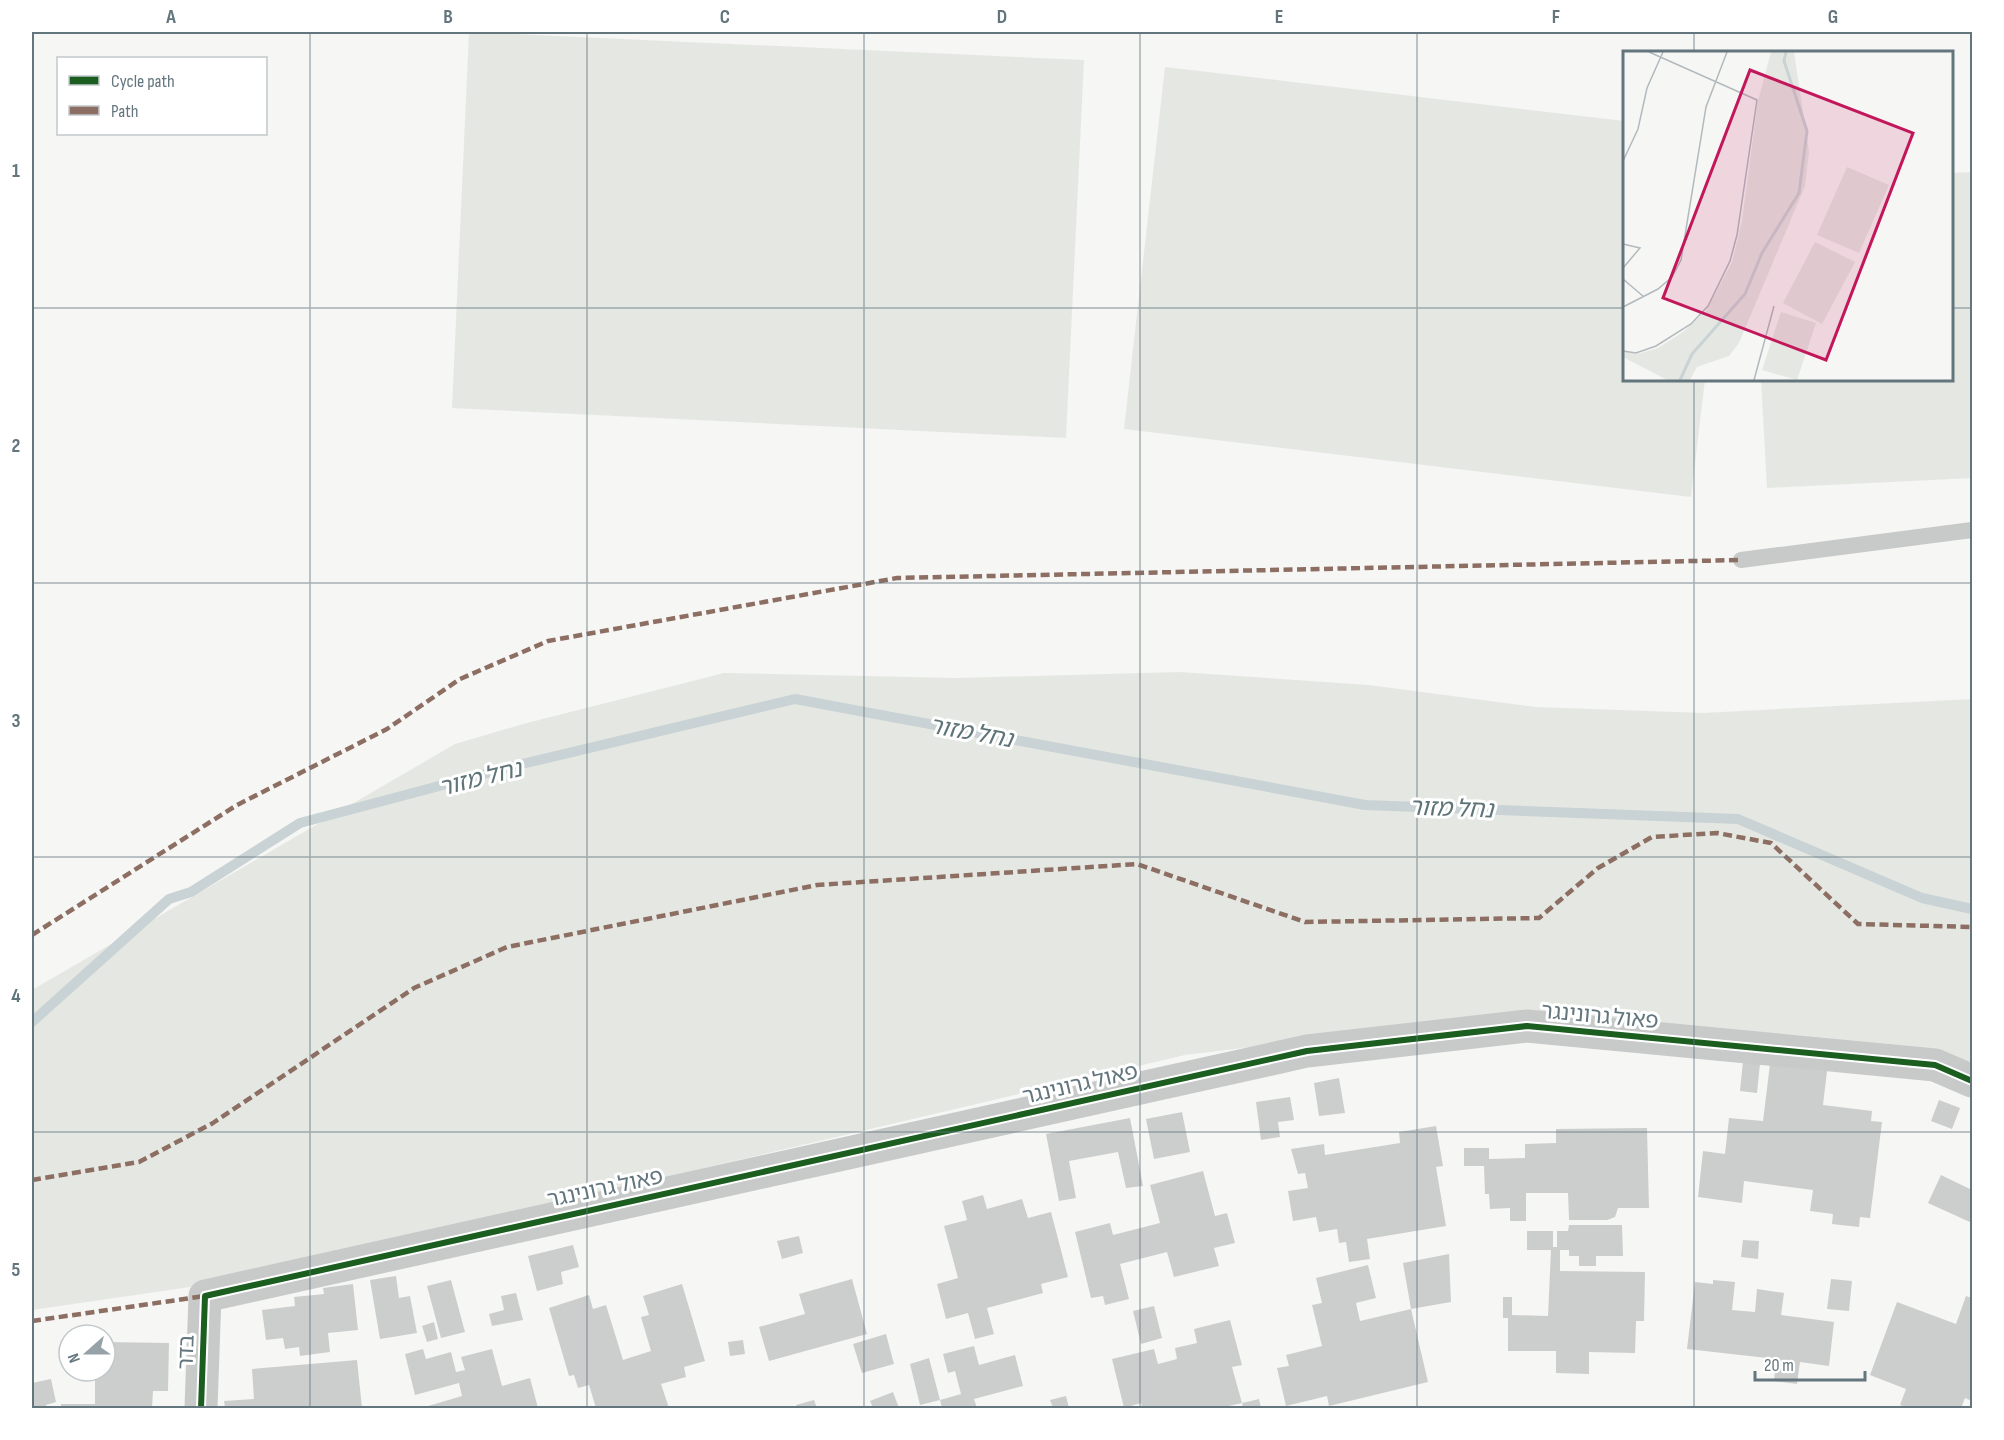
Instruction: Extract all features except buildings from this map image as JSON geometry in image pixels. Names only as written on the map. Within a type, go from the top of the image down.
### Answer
[{"type":"street","name":"פאול גרונינגר","points":[[205,1296],[1306,1051],[1527,1026],[1935,1065],[1972,1081]]},
{"type":"street","name":"בדר","points":[[201,1408],[205,1296]]},
{"type":"lane","points":[[1741,560],[1972,530]]},
{"type":"shaded area","points":[[469,32],[1084,60],[1066,438],[452,408]]},
{"type":"shaded area","points":[[1165,67],[1623,121],[1623,381],[1705,381],[1691,497],[1124,429]]},
{"type":"shaded area","points":[[1972,172],[1972,478],[1767,488],[1761,381],[1953,381],[1953,173]]},
{"type":"shaded area","points":[[1179,672],[1369,685],[1536,707],[1703,713],[1972,699],[1972,1065],[1531,1013],[1185,1055],[211,1284],[32,1310],[32,990],[455,744],[523,724],[724,673],[956,678]]},
{"type":"waterway","name":"נחל מזור","points":[[32,1022],[169,899],[191,892],[300,823],[522,764],[795,699],[1365,805],[1738,819],[1922,898],[1972,909]]},
{"type":"marked path","points":[[32,935],[237,805],[387,729],[460,679],[548,641],[897,578],[1741,560]]},
{"type":"marked path","points":[[32,1180],[139,1162],[213,1123],[414,988],[507,947],[817,885],[1137,864],[1305,922],[1539,918],[1598,868],[1652,837],[1717,833],[1771,843],[1858,924],[1972,927]]},
{"type":"marked path","points":[[32,1321],[205,1296]]},
{"type":"cycle path","points":[[201,1408],[205,1296],[1307,1051],[1527,1026],[1935,1065],[1972,1081]]}]
